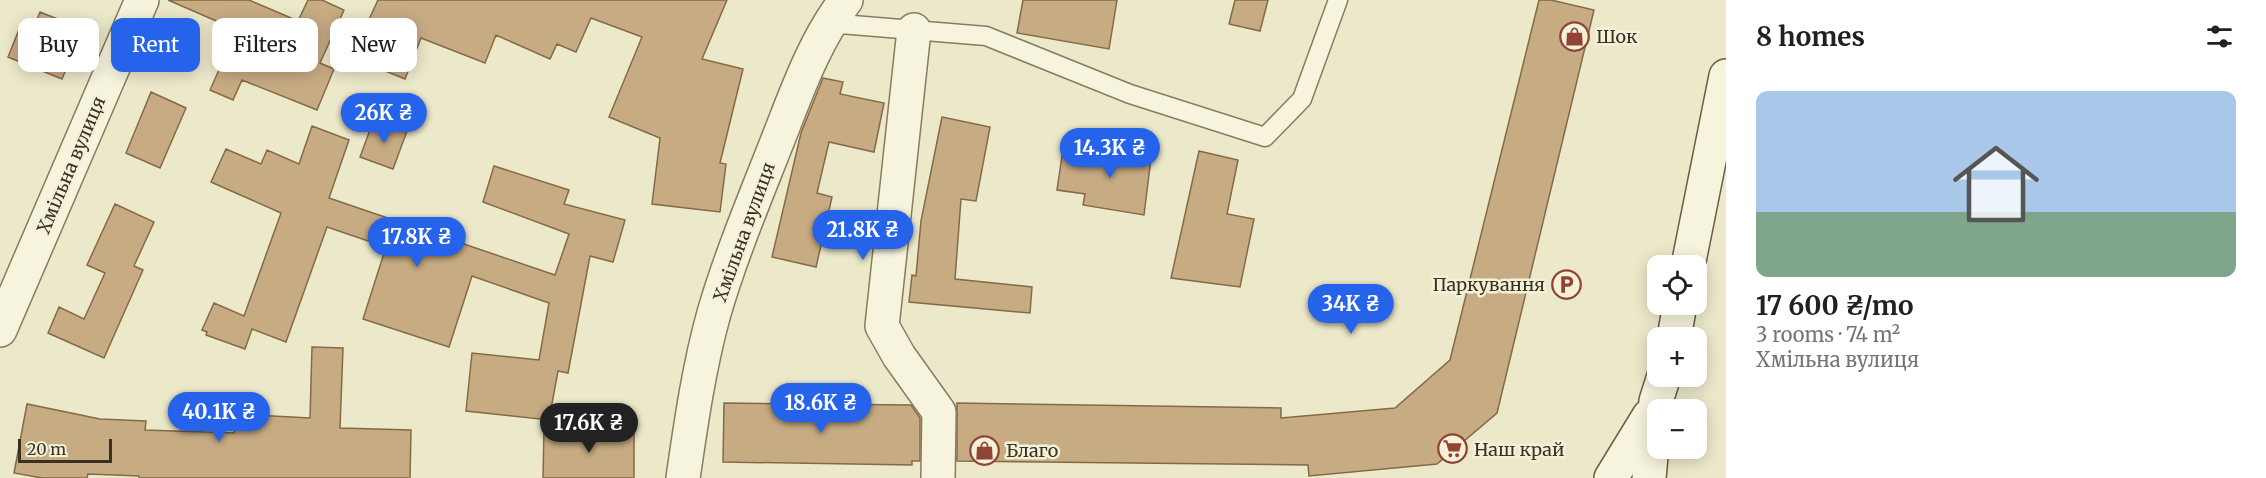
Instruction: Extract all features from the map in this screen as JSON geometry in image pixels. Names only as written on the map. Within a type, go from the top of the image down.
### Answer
[{"type":"street","name":"Хмільна вулиця","points":[[0,330],[142,0]]},
{"type":"street","name":"Хмільна вулиця","points":[[683,478],[693,402],[714,313],[766,170],[837,12]]},
{"type":"street","points":[[914,30],[882,326],[899,356],[939,412],[938,478]]},
{"type":"street","points":[[1690,255],[1726,76]]},
{"type":"street","points":[[1611,478],[1635,441],[1660,389]]},
{"type":"street","points":[[1649,478],[1660,389]]},
{"type":"lane","points":[[837,12],[914,30],[986,36],[1130,94],[1265,137],[1302,99],[1333,21],[1338,0]]},
{"type":"building","points":[[168,0],[249,0],[291,18],[212,18]]},
{"type":"building","points":[[308,0],[322,0],[344,10],[340,18],[330,18],[330,41],[320,63],[330,67],[330,72],[333,72],[317,110],[242,80],[233,100],[210,90],[218,72],[318,72],[318,18],[299,18]]},
{"type":"building","points":[[378,0],[727,0],[702,59],[743,69],[720,163],[726,164],[720,212],[652,204],[660,138],[609,117],[642,37],[591,18],[576,52],[557,44],[550,59],[496,35],[485,63],[421,38],[417,48],[417,18],[370,18]]},
{"type":"building","points":[[1023,0],[1117,0],[1109,49],[1017,33]]},
{"type":"building","points":[[1235,0],[1268,0],[1260,31],[1229,24]]},
{"type":"building","points":[[1539,0],[1551,0],[1594,10],[1497,413],[1437,464],[1309,476],[1308,465],[957,461],[957,403],[1281,408],[1281,418],[1395,408],[1450,360]]},
{"type":"building","points":[[40,12],[55,18],[38,18]]},
{"type":"building","points":[[18,32],[18,61],[8,57]]},
{"type":"building","points":[[45,72],[65,72],[62,79]]},
{"type":"building","points":[[388,72],[408,72],[405,79]]},
{"type":"building","points":[[823,78],[843,82],[840,94],[884,103],[874,152],[829,142],[817,193],[832,197],[816,267],[772,257],[801,133]]},
{"type":"building","points":[[151,92],[186,108],[160,168],[126,153]]},
{"type":"building","points":[[942,117],[990,127],[976,201],[961,199],[955,279],[1032,287],[1030,313],[909,302],[912,275],[916,276],[921,221]]},
{"type":"building","points":[[374,119],[407,131],[393,169],[360,157]]},
{"type":"building","points":[[312,126],[349,140],[329,198],[555,275],[569,234],[483,202],[494,166],[569,190],[564,204],[625,220],[613,262],[590,256],[568,373],[558,371],[549,420],[466,411],[472,353],[539,360],[549,303],[472,276],[449,347],[363,319],[386,247],[327,227],[286,342],[252,329],[245,349],[206,335],[207,332],[202,330],[214,303],[244,316],[281,213],[211,182],[226,149],[261,164],[267,150],[299,164]]},
{"type":"building","points":[[1105,143],[1152,150],[1144,215],[1083,205],[1085,194],[1057,190],[1062,156],[1102,161]]},
{"type":"building","points":[[1199,151],[1238,160],[1227,214],[1254,219],[1240,287],[1171,278]]},
{"type":"building","points":[[115,204],[154,222],[134,266],[143,270],[104,358],[48,333],[59,307],[84,319],[105,273],[87,265]]},
{"type":"building","points":[[312,347],[343,348],[340,428],[411,430],[410,478],[139,478],[139,476],[88,474],[87,478],[42,478],[14,473],[27,404],[100,419],[146,421],[145,430],[234,433],[235,414],[310,418]]},
{"type":"building","points":[[724,403],[911,405],[920,418],[920,461],[912,461],[912,465],[723,462]]},
{"type":"building","points":[[544,429],[634,429],[634,478],[543,478]]},
{"type":"place","name":"Шок","points":[[1575,36]]},
{"type":"place","name":"Паркування","points":[[1566,284]]},
{"type":"place","name":"Наш край","points":[[1453,449]]},
{"type":"place","name":"Благо","points":[[985,450]]}]
